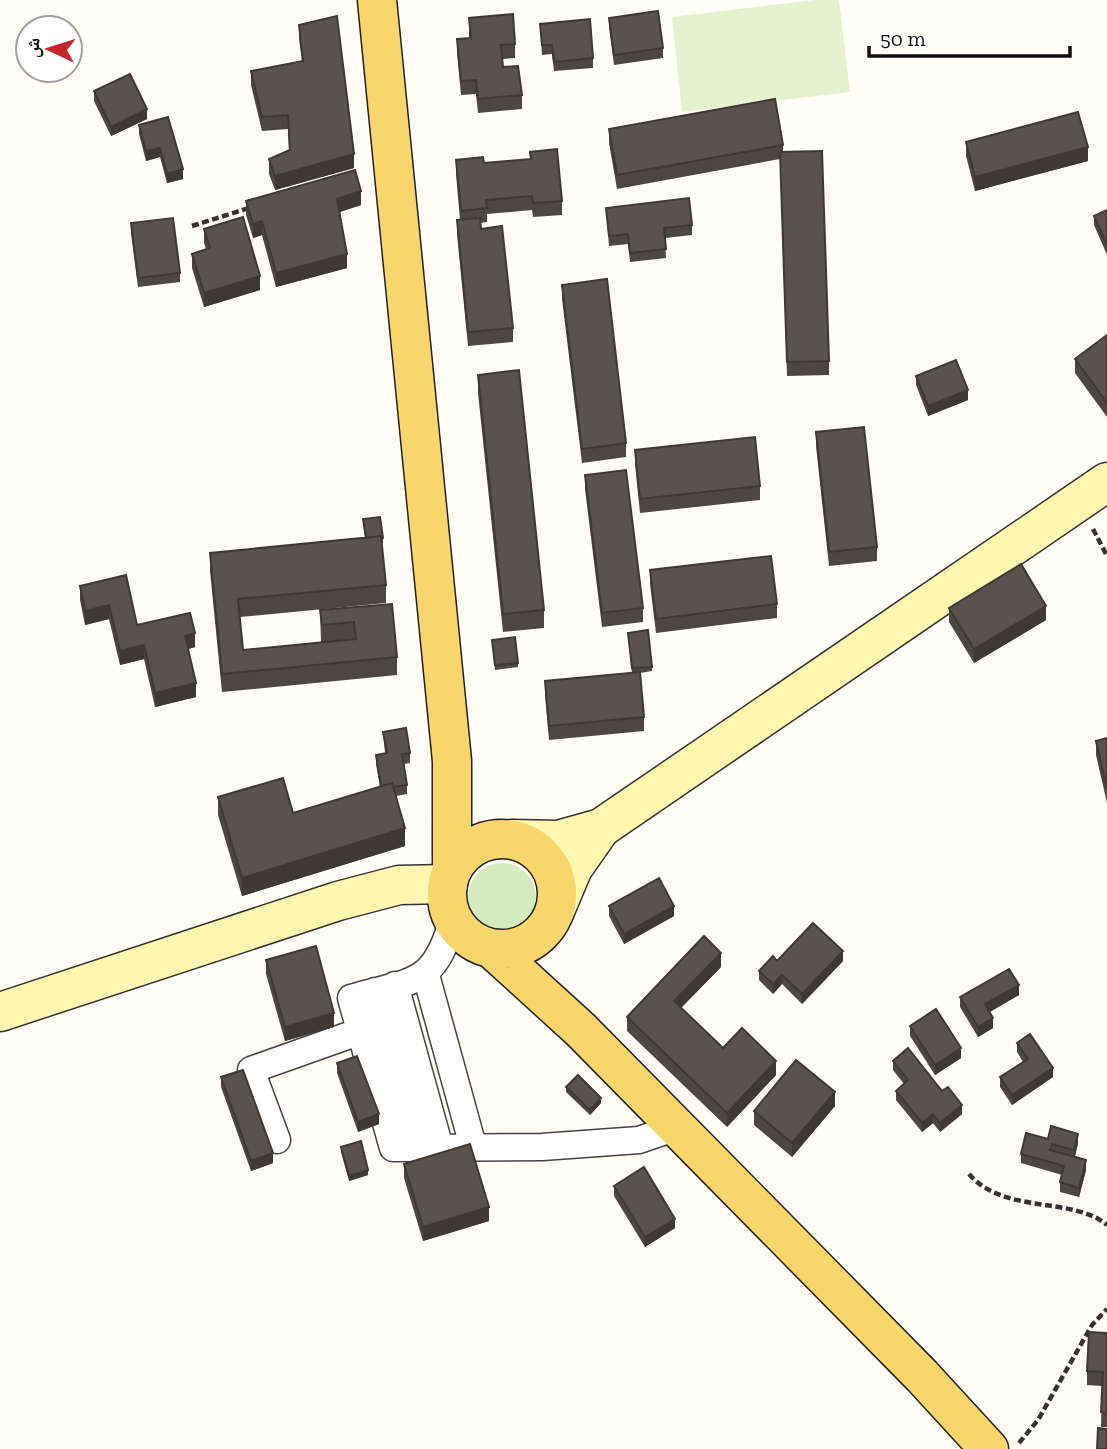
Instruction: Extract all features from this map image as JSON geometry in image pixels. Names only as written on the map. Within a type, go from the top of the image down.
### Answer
[{"type":"main road","points":[[377,0],[452,761],[451,891],[469,938],[492,949],[581,1030],[989,1449]]},
{"type":"main road","points":[[451,891],[474,846],[492,839],[558,840],[601,828],[1107,482]]},
{"type":"main road","points":[[452,761],[473,807],[491,825],[512,839],[530,846],[545,858],[554,875],[558,894],[551,955],[556,982],[566,1007],[581,1030]]},
{"type":"main road","points":[[492,949],[508,950],[537,938],[554,913],[573,868],[601,828]]},
{"type":"main road","points":[[0,1012],[338,901],[399,885],[451,891]]},
{"type":"street","points":[[451,891],[445,947],[426,975],[351,998],[393,1148],[542,1147],[639,1140],[677,1127]]},
{"type":"street","points":[[426,975],[473,1146]]},
{"type":"street","points":[[385,988],[430,1148]]},
{"type":"street","points":[[276,1140],[251,1070],[361,1031]]},
{"type":"path","points":[[192,226],[259,205]]},
{"type":"path","points":[[969,1174],[988,1190],[1009,1199],[1068,1210],[1107,1225]]},
{"type":"path","points":[[1014,1449],[1038,1420],[1092,1325],[1107,1309]]},
{"type":"green space","points":[[815,0],[839,0],[850,92],[682,112],[672,17]]},
{"type":"green space","points":[[495,863],[509,863],[521,868],[531,878],[536,897],[531,916],[521,926],[509,931],[495,931],[483,926],[473,916],[468,904],[468,890],[473,878],[483,868]]},
{"type":"building","points":[[658,11],[663,48],[614,55],[609,18]]},
{"type":"building","points":[[513,14],[515,44],[501,45],[503,67],[518,66],[522,95],[478,99],[476,80],[461,81],[457,39],[471,38],[469,18]]},
{"type":"building","points":[[337,16],[354,154],[275,176],[269,159],[290,150],[288,115],[262,117],[251,71],[303,61],[299,25]]},
{"type":"building","points":[[590,19],[593,58],[554,62],[552,45],[542,45],[540,24]]},
{"type":"building","points":[[130,74],[147,109],[111,127],[94,91]]},
{"type":"building","points":[[775,99],[783,145],[617,175],[609,129]]},
{"type":"building","points":[[1078,112],[1088,147],[975,177],[966,142]]},
{"type":"building","points":[[168,117],[183,169],[167,174],[160,148],[146,151],[139,125]]},
{"type":"building","points":[[557,149],[562,201],[533,203],[532,196],[486,200],[487,208],[461,211],[456,160],[483,157],[484,163],[531,159],[530,152]]},
{"type":"building","points":[[822,151],[829,361],[787,362],[780,152]]},
{"type":"building","points":[[355,170],[361,191],[337,199],[347,254],[276,273],[262,221],[253,224],[246,201]]},
{"type":"building","points":[[689,198],[692,225],[664,228],[666,249],[630,253],[628,234],[609,236],[606,208]]},
{"type":"building","points":[[1107,210],[1107,245],[1094,216]]},
{"type":"building","points":[[243,217],[260,276],[204,293],[192,254],[210,248],[204,229]]},
{"type":"building","points":[[173,218],[180,273],[138,278],[131,223]]},
{"type":"building","points":[[480,218],[481,229],[502,226],[513,328],[468,332],[457,220]]},
{"type":"building","points":[[607,279],[626,443],[582,449],[562,285]]},
{"type":"building","points":[[1107,335],[1107,403],[1075,359]]},
{"type":"building","points":[[956,360],[968,390],[928,406],[916,376]]},
{"type":"building","points":[[519,370],[544,610],[503,614],[478,375]]},
{"type":"building","points":[[864,427],[877,547],[829,552],[816,432]]},
{"type":"building","points":[[755,437],[760,486],[640,499],[635,450]]},
{"type":"building","points":[[626,470],[643,608],[602,613],[585,475]]},
{"type":"building","points":[[380,517],[383,538],[366,538],[363,519]]},
{"type":"building","points":[[381,536],[386,585],[238,599],[243,650],[356,639],[354,622],[322,625],[320,610],[392,604],[397,657],[222,674],[210,553]]},
{"type":"building","points":[[771,556],[777,604],[656,619],[650,570]]},
{"type":"building","points":[[1021,564],[1046,606],[974,649],[949,608]]},
{"type":"building","points":[[126,575],[137,625],[190,613],[195,633],[185,636],[196,683],[155,693],[144,645],[120,651],[109,605],[85,611],[80,586]]},
{"type":"building","points":[[648,630],[652,667],[632,668],[628,633]]},
{"type":"building","points":[[515,637],[518,663],[495,665],[492,640]]},
{"type":"building","points":[[640,672],[644,717],[549,726],[545,681]]},
{"type":"building","points":[[406,728],[410,753],[402,754],[407,785],[393,787],[392,783],[381,786],[376,755],[387,753],[383,732]]},
{"type":"building","points":[[1107,738],[1107,789],[1096,741]]},
{"type":"building","points":[[283,778],[293,813],[392,783],[405,828],[242,878],[218,797]]},
{"type":"building","points":[[659,878],[674,906],[624,934],[609,906]]},
{"type":"building","points":[[813,923],[843,951],[802,994],[782,975],[773,984],[759,971],[773,956],[777,961]]},
{"type":"building","points":[[704,936],[721,953],[674,1001],[723,1048],[742,1028],[776,1061],[727,1113],[627,1017]]},
{"type":"building","points":[[316,946],[334,1013],[285,1027],[266,960]]},
{"type":"building","points":[[1009,969],[1019,985],[985,1004],[993,1018],[978,1027],[960,997]]},
{"type":"building","points":[[936,1009],[961,1048],[935,1065],[910,1026]]},
{"type":"building","points":[[1030,1034],[1053,1068],[1012,1095],[1000,1077],[1028,1059],[1017,1043]]},
{"type":"building","points":[[908,1048],[942,1091],[948,1087],[962,1105],[940,1123],[933,1114],[922,1123],[896,1091],[908,1080],[893,1061]]},
{"type":"building","points":[[357,1056],[379,1114],[358,1122],[337,1063]]},
{"type":"building","points":[[796,1060],[835,1092],[792,1143],[754,1111]]},
{"type":"building","points":[[243,1070],[273,1153],[251,1161],[221,1077]]},
{"type":"building","points":[[578,1075],[601,1098],[590,1110],[566,1087]]},
{"type":"building","points":[[1051,1126],[1078,1134],[1074,1150],[1052,1144],[1050,1150],[1086,1160],[1079,1188],[1060,1182],[1064,1166],[1021,1154],[1026,1133],[1048,1139]]},
{"type":"building","points":[[361,1141],[368,1170],[349,1176],[341,1147]]},
{"type":"building","points":[[470,1144],[489,1207],[423,1227],[404,1164]]},
{"type":"building","points":[[644,1167],[675,1219],[645,1237],[614,1186]]},
{"type":"building","points":[[1089,1332],[1107,1333],[1107,1413],[1101,1412],[1103,1372],[1087,1371]]},
{"type":"building","points":[[1098,1428],[1107,1429],[1107,1449],[1097,1449]]}]
